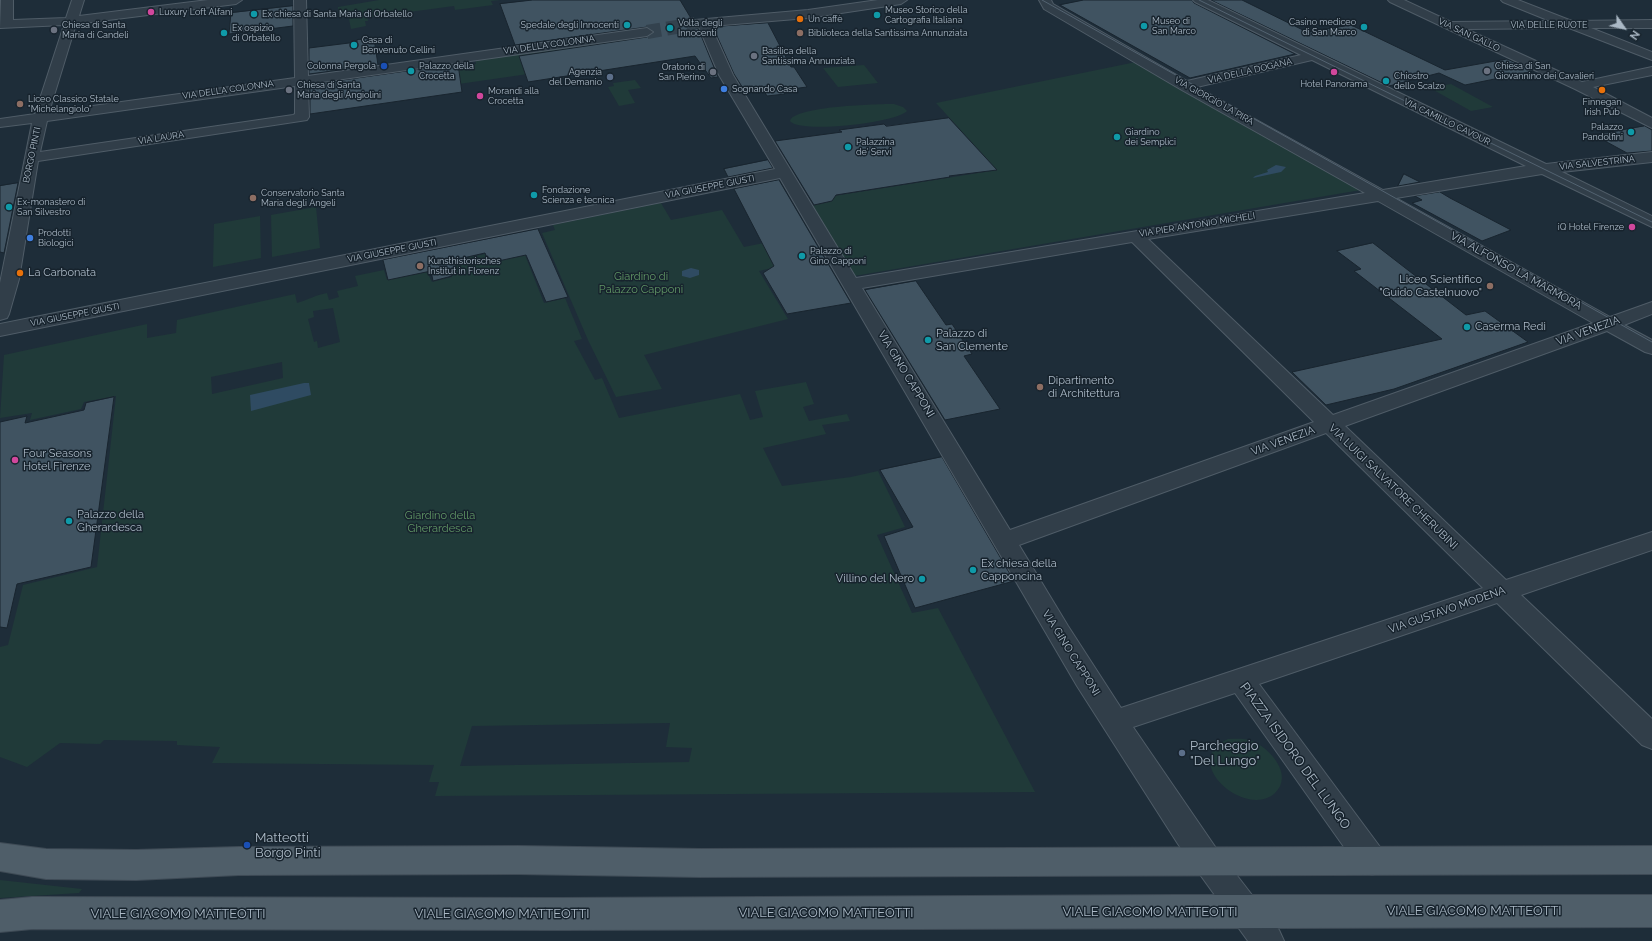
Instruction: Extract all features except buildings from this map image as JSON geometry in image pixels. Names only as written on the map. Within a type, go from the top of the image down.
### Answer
[{"type":"main road","points":[[2,857],[46,864],[136,865],[238,862],[510,860],[700,863],[1652,860]]},
{"type":"main road","name":"VIALE GIACOMO MATTEOTTI","points":[[0,916],[26,914],[1652,911]]},
{"type":"street","points":[[6,0],[4,24],[72,21],[236,0]]},
{"type":"street","name":"BORGO PINTI","points":[[0,314],[10,280],[31,158],[41,117],[78,0]]},
{"type":"street","points":[[300,0],[301,80]]},
{"type":"street","name":"VIA GINO CAPPONI","points":[[901,0],[808,14],[699,24],[726,75],[852,284],[1035,594],[1115,722]]},
{"type":"street","name":"VIA CAMILLO CAVOUR","points":[[1199,0],[1652,222]]},
{"type":"street","name":"VIA SAN GALLO","points":[[1394,0],[1580,86],[1652,124]]},
{"type":"street","points":[[1507,0],[1652,56]]},
{"type":"street","name":"VIA GIORGIO LA PIRA","points":[[1047,3],[1185,86],[1381,194]]},
{"type":"street","name":"VIA DELLE RUOTE","points":[[1447,25],[1652,24]]},
{"type":"street","name":"VIA DELLA COLONNA","points":[[0,123],[647,32]]},
{"type":"street","name":"VIA DELLA DOGANA","points":[[1185,86],[1314,56]]},
{"type":"street","points":[[1580,86],[1652,71]]},
{"type":"street","name":"VIA LAURA","points":[[31,158],[297,118],[301,80]]},
{"type":"street","name":"VIA SALVESTRINA","points":[[1543,169],[1652,157]]},
{"type":"street","name":"VIA PIER ANTONIO MICHELI","points":[[852,284],[1381,194],[1543,169]]},
{"type":"street","name":"VIA GIUSEPPE GIUSTI","points":[[0,330],[785,172]]},
{"type":"street","name":"VIA ALFONSO LA MARMORA","points":[[1381,194],[1652,348]]},
{"type":"street","name":"VIA LUIGI SALVATORE CHERUBINI","points":[[1135,236],[1652,737]]},
{"type":"street","name":"VIA VENEZIA","points":[[1005,541],[1652,308]]},
{"type":"street","name":"VIA GUSTAVO MODENA","points":[[1242,680],[1652,541]]},
{"type":"street","name":"PIAZZA ISIDORO DEL LUNGO","points":[[1115,722],[1242,680],[1372,861]]},
{"type":"street","points":[[1115,722],[1207,862],[1268,941]]},
{"type":"green space","points":[[379,0],[501,0],[491,1],[493,5],[455,10],[454,6],[372,17],[371,15],[367,15],[368,21],[365,21],[366,26],[351,29],[349,19],[351,18],[350,11],[338,12],[338,7]]},
{"type":"green space","points":[[647,34],[660,55],[431,88],[458,67],[476,64],[475,58]]},
{"type":"green space","name":"Giardino dei Semplici","points":[[1136,62],[1361,190],[854,276],[812,206],[832,201],[834,196],[997,170],[936,103]]},
{"type":"green space","points":[[864,65],[878,83],[838,87],[823,68]]},
{"type":"green space","points":[[635,80],[641,88],[628,90],[635,103],[619,106],[608,87],[614,86],[613,83]]},
{"type":"green space","points":[[1451,84],[1493,107],[1471,111],[1430,88]]},
{"type":"green space","points":[[894,104],[903,107],[907,111],[899,115],[868,123],[829,127],[797,125],[790,121],[795,116],[820,109],[855,105]]},
{"type":"green space","name":"Giardino di Palazzo Capponi","points":[[661,203],[671,220],[722,210],[744,247],[764,243],[781,266],[759,271],[788,319],[644,355],[662,389],[616,397],[588,340],[542,233],[555,230],[553,225]]},
{"type":"green space","points":[[316,207],[320,248],[272,257],[271,215]]},
{"type":"green space","points":[[260,216],[261,258],[213,267],[214,224]]},
{"type":"green space","name":"Giardino della Gherardesca","points":[[485,254],[487,263],[525,255],[544,303],[565,298],[582,339],[574,341],[595,380],[602,378],[619,418],[740,394],[750,420],[763,417],[755,391],[806,382],[814,404],[803,407],[809,421],[847,414],[850,421],[822,425],[826,434],[763,448],[782,486],[851,477],[878,471],[905,527],[877,535],[912,613],[938,608],[1035,792],[435,796],[439,782],[429,782],[434,765],[212,763],[220,747],[177,745],[177,741],[104,740],[100,744],[60,743],[27,767],[0,757],[0,647],[8,645],[23,585],[97,567],[116,396],[84,402],[81,409],[30,420],[32,413],[0,418],[4,355],[147,324],[147,338],[176,333],[177,320],[295,294],[297,303],[327,293],[329,300],[339,297],[337,291],[358,286],[355,276],[384,270],[387,280],[427,272],[432,282],[452,277],[450,270],[454,260]],"holes":[[[333,308],[340,342],[318,348],[317,341],[314,342],[308,319],[314,317],[313,311]],[[282,362],[283,378],[212,394],[211,377]],[[670,723],[666,747],[692,748],[689,762],[460,766],[472,726]]]},
{"type":"green space","points":[[1228,739],[1243,739],[1252,741],[1272,756],[1281,770],[1282,778],[1280,786],[1275,793],[1263,799],[1248,799],[1234,794],[1222,784],[1213,773],[1210,761],[1214,749]]},
{"type":"green space","points":[[0,880],[82,889],[79,893],[0,898]]},
{"type":"water","points":[[1276,165],[1286,167],[1281,172],[1253,178],[1268,172],[1267,170]]},
{"type":"water","points":[[691,268],[699,270],[699,275],[690,278],[682,276],[682,271]]},
{"type":"water","points":[[309,383],[311,395],[251,411],[250,395]]},
{"type":"tunnel","points":[[647,32],[695,24]]},
{"type":"tram line","points":[[1042,0],[1652,342]]},
{"type":"tram line","points":[[1199,0],[1652,222]]},
{"type":"place","name":"Luxury Loft Alfani","points":[[151,12]]},
{"type":"place","name":"Ex chiesa di Santa Maria di Orbatello","points":[[254,14]]},
{"type":"place","name":"Museo Storico della Cartografia Italiana","points":[[877,15]]},
{"type":"place","name":"Un caffè","points":[[800,19]]},
{"type":"place","name":"Spedale degli Innocenti","points":[[627,25]]},
{"type":"place","name":"Museo di San Marco","points":[[1144,26]]},
{"type":"place","name":"Casino mediceo di San Marco","points":[[1364,27]]},
{"type":"place","name":"Volta degli Innocenti","points":[[670,28]]},
{"type":"place","name":"Chiesa di Santa Maria di Candeli","points":[[54,30]]},
{"type":"place","name":"Ex ospizio di Orbatello","points":[[224,33]]},
{"type":"place","name":"Biblioteca della Santissima Annunziata","points":[[800,33]]},
{"type":"place","name":"Casa di Benvenuto Cellini","points":[[354,45]]},
{"type":"place","name":"Basilica della Santissima Annunziata","points":[[754,56]]},
{"type":"place","name":"Colonna Pergola","points":[[384,66]]},
{"type":"place","name":"Palazzo della Crocetta","points":[[411,71]]},
{"type":"place","name":"Chiesa di San Giovannino dei Cavalieri","points":[[1487,71]]},
{"type":"place","name":"Oratorio di San Pierino","points":[[713,72]]},
{"type":"place","name":"Hotel Panorama","points":[[1334,72]]},
{"type":"place","name":"Agenzia del Demanio","points":[[610,77]]},
{"type":"place","name":"Chiostro dello Scalzo","points":[[1386,81]]},
{"type":"place","name":"Sognando Casa","points":[[724,89]]},
{"type":"place","name":"Chiesa di Santa Maria degli Angiolini","points":[[289,90]]},
{"type":"place","name":"Finnegan Irish Pub","points":[[1602,90]]},
{"type":"place","name":"Morandi alla Crocetta","points":[[480,96]]},
{"type":"place","name":"Liceo Classico Statale \"Michelangiolo\"","points":[[20,104]]},
{"type":"place","name":"Palazzo Pandolfini","points":[[1631,132]]},
{"type":"place","name":"Giardino dei Semplici","points":[[1117,137]]},
{"type":"place","name":"Palazzina de' Servi","points":[[848,147]]},
{"type":"place","name":"Fondazione Scienza e tecnica","points":[[534,195]]},
{"type":"place","name":"Conservatorio Santa Maria degli Angeli","points":[[253,198]]},
{"type":"place","name":"Ex-monastero di San Silvestro","points":[[9,207]]},
{"type":"place","name":"iQ Hotel Firenze","points":[[1632,227]]},
{"type":"place","name":"Prodotti Biologici","points":[[30,238]]},
{"type":"place","name":"Palazzo di Gino Capponi","points":[[802,256]]},
{"type":"place","name":"Kunsthistorisches Institut in Florenz","points":[[420,266]]},
{"type":"place","name":"La Carbonata","points":[[20,273]]},
{"type":"place","name":"Liceo Scientifico \"Guido Castelnuovo\"","points":[[1490,286]]},
{"type":"place","name":"Caserma Redi","points":[[1467,327]]},
{"type":"place","name":"Palazzo di San Clemente","points":[[928,340]]},
{"type":"place","name":"Dipartimento di Architettura","points":[[1040,387]]},
{"type":"place","name":"Four Seasons Hotel Firenze","points":[[15,460]]},
{"type":"place","name":"Palazzo della Gherardesca","points":[[69,521]]},
{"type":"place","name":"Ex chiesa della Capponcina","points":[[973,570]]},
{"type":"place","name":"Villino del Nero","points":[[922,579]]},
{"type":"place","name":"Parcheggio \"Del Lungo\"","points":[[1182,753]]},
{"type":"place","name":"Matteotti Borgo Pinti","points":[[247,845]]}]
